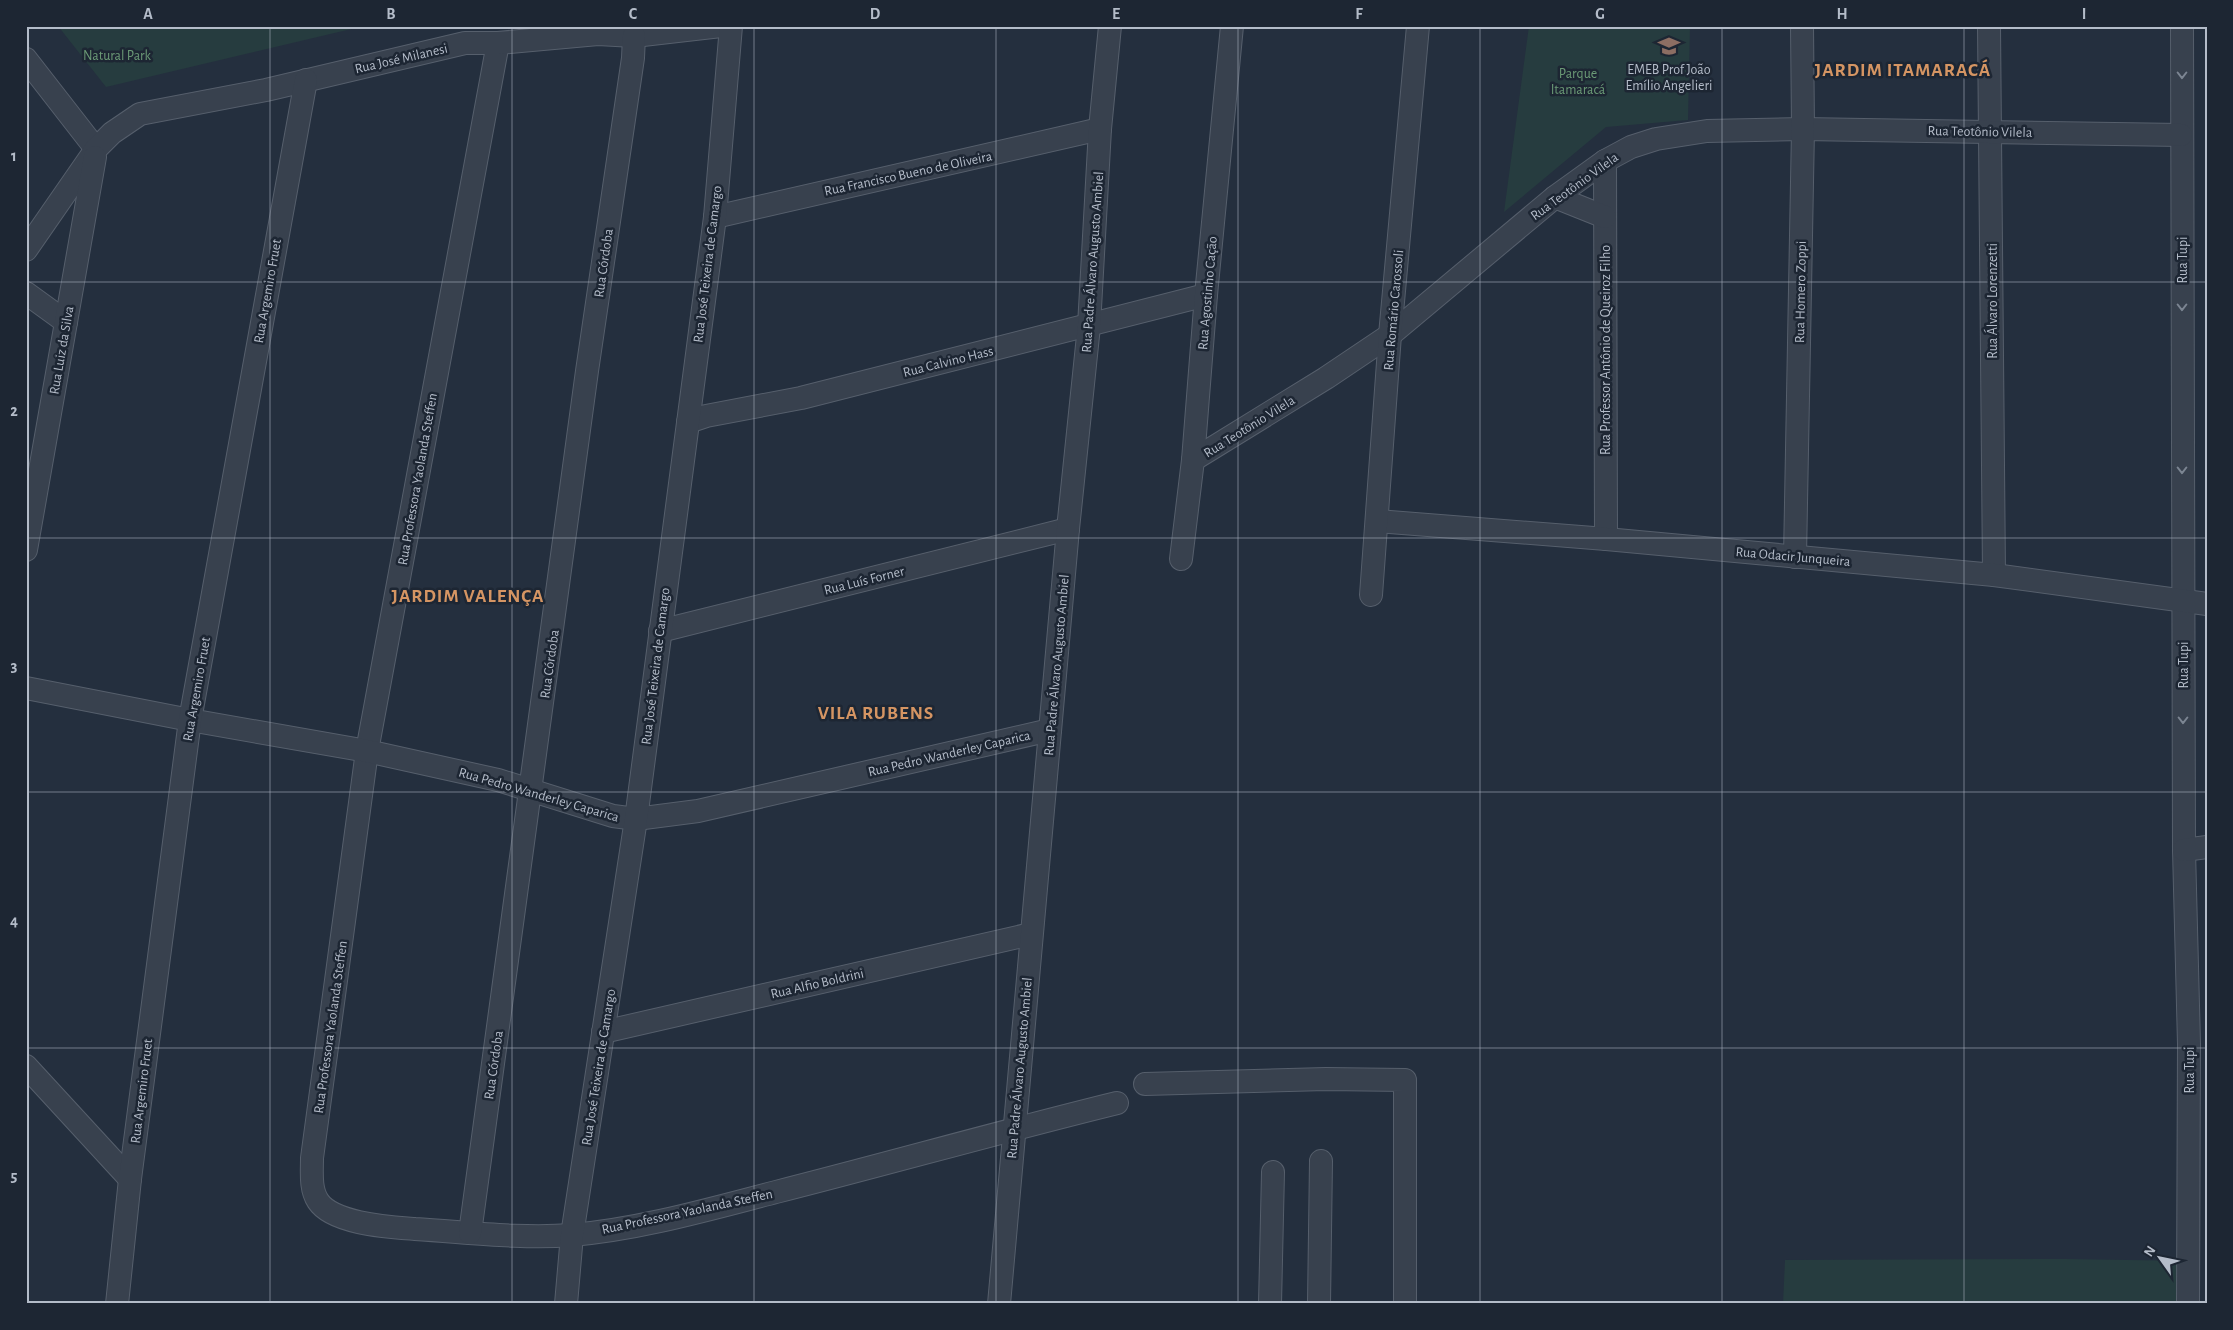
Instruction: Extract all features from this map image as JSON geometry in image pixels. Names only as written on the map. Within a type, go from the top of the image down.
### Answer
[{"type":"street","name":"Rua José Milanesi","points":[[26,250],[96,149],[112,132],[140,114],[306,80],[465,43],[498,43],[598,34],[634,36],[722,26]]},
{"type":"street","name":"Rua José Teixeira de Camargo","points":[[566,1304],[572,1235],[636,819],[715,217],[731,26]]},
{"type":"street","name":"Rua Padre Álvaro Augusto Ambiel","points":[[999,1304],[1031,934],[1088,326],[1100,129],[1110,26]]},
{"type":"street","name":"Rua Agostinho Cação","points":[[1181,559],[1193,460],[1206,295],[1232,26]]},
{"type":"street","name":"Rua Romário Carossoli","points":[[1371,595],[1390,335],[1418,26]]},
{"type":"street","name":"Rua Homero Zoppi","points":[[1795,557],[1803,129],[1802,26]]},
{"type":"street","name":"Rua Álvaro Lorenzetti","points":[[1989,26],[1994,575]]},
{"type":"street","name":"Rua Tupi","points":[[2182,26],[2184,850],[2198,1043],[2198,1260],[2188,1304]]},
{"type":"street","name":"Rua Córdoba","points":[[470,1233],[532,790],[587,371],[633,58],[634,36]]},
{"type":"street","name":"Rua Professora Yaolanda Steffen","points":[[498,43],[367,751],[312,1158],[314,1193],[325,1209],[344,1218],[402,1228],[518,1235],[572,1235],[698,1212],[1117,1103]]},
{"type":"street","points":[[26,59],[96,149]]},
{"type":"street","name":"Rua Argemiro Fruet","points":[[116,1304],[130,1178],[190,720],[306,80]]},
{"type":"street","name":"Rua Francisco Bueno de Oliveira","points":[[715,217],[1100,129]]},
{"type":"street","name":"Rua Teotônio Vilela","points":[[1193,460],[1326,378],[1390,335],[1555,197],[1605,161],[1631,147],[1656,139],[1707,131],[1803,129],[2181,135]]},
{"type":"street","name":"Rua Luiz da Silva","points":[[26,550],[96,149]]},
{"type":"street","name":"Rua Professor Antônio de Queiroz Filho","points":[[1605,161],[1606,539]]},
{"type":"street","points":[[1555,197],[1605,217]]},
{"type":"street","points":[[26,293],[66,322]]},
{"type":"street","name":"Rua Calvino Hass","points":[[688,422],[706,416],[801,398],[1206,295]]},
{"type":"street","name":"Rua Odacir Junqueira","points":[[1377,521],[1606,539],[1994,575],[2207,604]]},
{"type":"street","name":"Rua Luís Forner","points":[[660,631],[1068,529]]},
{"type":"street","name":"Rua Pedro Wanderley Caparica","points":[[26,688],[190,720],[367,751],[463,772],[532,790],[613,816],[636,819],[698,811],[1050,730]]},
{"type":"street","points":[[2184,850],[2207,847]]},
{"type":"street","name":"Rua Alfio Boldrini","points":[[604,1032],[1031,934]]},
{"type":"street","points":[[26,1066],[130,1178]]},
{"type":"street","points":[[1145,1084],[1326,1079],[1405,1080],[1405,1304]]},
{"type":"street","points":[[1319,1304],[1321,1161]]},
{"type":"street","points":[[1270,1304],[1273,1172]]},
{"type":"green space","name":"Natural Park","points":[[58,26],[364,26],[106,87]]},
{"type":"green space","name":"Parque Itamaracá","points":[[1529,26],[1690,26],[1688,120],[1606,127],[1504,212]]},
{"type":"green space","points":[[2067,1259],[2188,1261],[2189,1304],[1783,1304],[1785,1260]]},
{"type":"place","name":"EMEB Prof João Emílio Angelieri","points":[[1669,46]]},
{"type":"district","name":"JARDIM ITAMARACÁ","points":[[1903,69]]},
{"type":"district","name":"JARDIM VALENÇA","points":[[468,595]]},
{"type":"district","name":"VILA RUBENS","points":[[876,712]]}]
